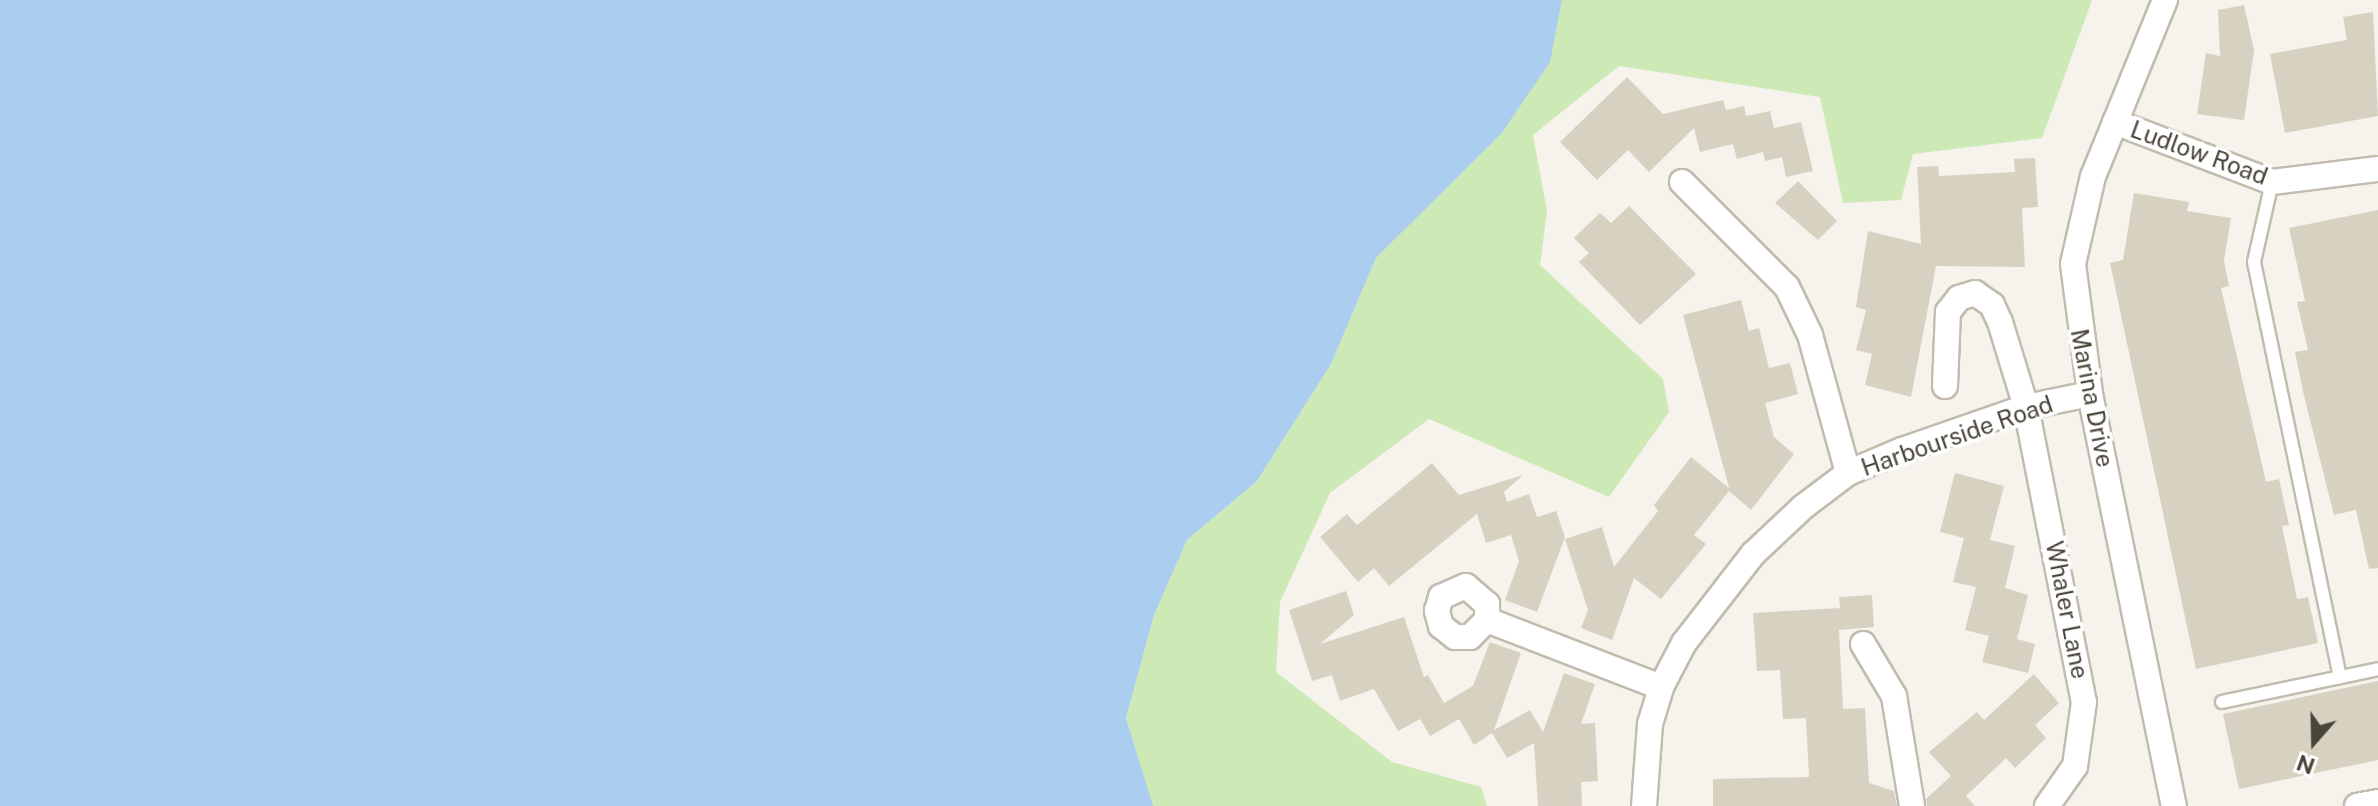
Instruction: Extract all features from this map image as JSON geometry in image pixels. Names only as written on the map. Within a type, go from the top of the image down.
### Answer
[{"type":"street","name":"Marina Drive","points":[[2165,0],[2093,176],[2073,264],[2090,394],[2174,806]]},
{"type":"street","name":"Ludlow Road","points":[[2115,122],[2272,182],[2378,169]]},
{"type":"street","points":[[1682,182],[1787,287],[1810,335],[1848,473]]},
{"type":"street","name":"Whaler Lane","points":[[1945,386],[1948,312],[1959,298],[1975,293],[1992,305],[2000,322],[2026,407],[2084,702],[2075,766],[2047,806]]},
{"type":"street","name":"Harbourside Road","points":[[1644,806],[1643,764],[1661,687],[1692,631],[1753,554],[1848,473],[2026,407],[2090,394]]},
{"type":"street","points":[[1487,620],[1661,687]]},
{"type":"street","points":[[1863,644],[1894,696],[1912,806]]},
{"type":"street","points":[[2357,806],[2378,802]]},
{"type":"lane","points":[[2272,182],[2254,262],[2340,677]]},
{"type":"lane","points":[[2222,702],[2378,669]]},
{"type":"green space","points":[[1562,0],[2092,0],[2042,138],[1913,154],[1901,200],[1843,203],[1820,97],[1619,66],[1533,135],[1547,211],[1540,265],[1663,379],[1669,412],[1609,497],[1429,419],[1330,493],[1280,602],[1276,672],[1392,762],[1481,787],[1487,806],[1152,806],[1126,718],[1154,615],[1187,540],[1257,481],[1331,364],[1376,258],[1501,134],[1557,24]]},
{"type":"water","points":[[0,0],[1562,0],[1550,62],[1501,134],[1376,258],[1331,364],[1257,481],[1187,540],[1154,615],[1126,718],[1153,806],[0,806]]},
{"type":"building","points":[[2244,5],[2254,50],[2244,120],[2197,114],[2206,53],[2220,56],[2218,10]]},
{"type":"building","points":[[2373,12],[2378,116],[2285,133],[2270,54],[2347,40],[2343,17]]},
{"type":"building","points":[[1627,77],[1663,114],[1723,100],[1726,110],[1744,106],[1746,116],[1770,111],[1774,128],[1801,122],[1813,171],[1786,177],[1782,157],[1765,161],[1763,152],[1737,159],[1733,144],[1700,152],[1694,128],[1649,172],[1628,150],[1597,180],[1560,142]]},
{"type":"building","points":[[2035,158],[2038,207],[2022,208],[2025,267],[1936,266],[1911,397],[1865,385],[1872,354],[1856,350],[1866,310],[1856,307],[1868,231],[1921,244],[1917,167],[1938,166],[1939,176],[2015,172],[2014,159]]},
{"type":"building","points":[[1798,181],[1837,221],[1818,240],[1775,203]]},
{"type":"building","points":[[2134,193],[2189,202],[2187,211],[2231,218],[2224,261],[2229,286],[2221,288],[2266,482],[2279,479],[2289,525],[2282,526],[2297,599],[2308,597],[2318,643],[2196,669],[2110,263],[2123,260]]},
{"type":"building","points":[[1629,206],[1696,274],[1640,325],[1579,262],[1589,253],[1574,238],[1600,213],[1611,223]]},
{"type":"building","points":[[2378,210],[2378,568],[2369,569],[2356,510],[2334,515],[2304,396],[2295,352],[2308,350],[2297,302],[2305,301],[2289,228]]},
{"type":"building","points":[[1741,300],[1749,331],[1759,328],[1769,368],[1790,363],[1798,394],[1765,403],[1774,437],[1794,454],[1751,510],[1729,491],[1694,535],[1706,544],[1661,599],[1634,578],[1612,640],[1581,628],[1588,610],[1565,539],[1602,527],[1614,567],[1658,511],[1654,505],[1691,457],[1729,488],[1683,315]]},
{"type":"building","points":[[1432,463],[1459,495],[1523,475],[1504,492],[1507,502],[1529,494],[1537,517],[1556,511],[1565,537],[1537,612],[1505,600],[1519,561],[1511,535],[1486,543],[1477,514],[1389,586],[1374,568],[1358,582],[1320,537],[1347,514],[1357,525]]},
{"type":"building","points":[[1955,473],[2004,486],[1990,540],[2015,546],[2005,588],[2028,595],[2017,639],[2035,644],[2028,673],[1982,662],[1989,636],[1965,630],[1976,587],[1953,582],[1964,538],[1940,532]]},
{"type":"building","points":[[1346,591],[1354,615],[1320,644],[1404,617],[1424,677],[1428,675],[1444,703],[1473,686],[1490,642],[1521,653],[1494,730],[1530,710],[1543,732],[1564,673],[1595,684],[1581,724],[1595,723],[1598,781],[1581,782],[1582,806],[1538,806],[1534,743],[1507,758],[1492,733],[1474,745],[1459,719],[1430,736],[1420,719],[1398,731],[1374,689],[1340,701],[1332,675],[1312,681],[1289,610]]},
{"type":"building","points":[[1872,595],[1874,627],[1839,630],[1843,709],[1865,708],[1869,783],[1894,791],[1897,806],[1713,806],[1713,779],[1809,777],[1806,718],[1783,719],[1780,670],[1757,671],[1753,613],[1840,608],[1839,597]]},
{"type":"building","points":[[2034,674],[2059,703],[2035,725],[2046,738],[2015,768],[2006,758],[1966,796],[1975,806],[1927,806],[1926,799],[1951,776],[1929,752],[1977,712],[1984,720]]},
{"type":"building","points":[[2378,681],[2378,760],[2239,789],[2223,714]]}]
